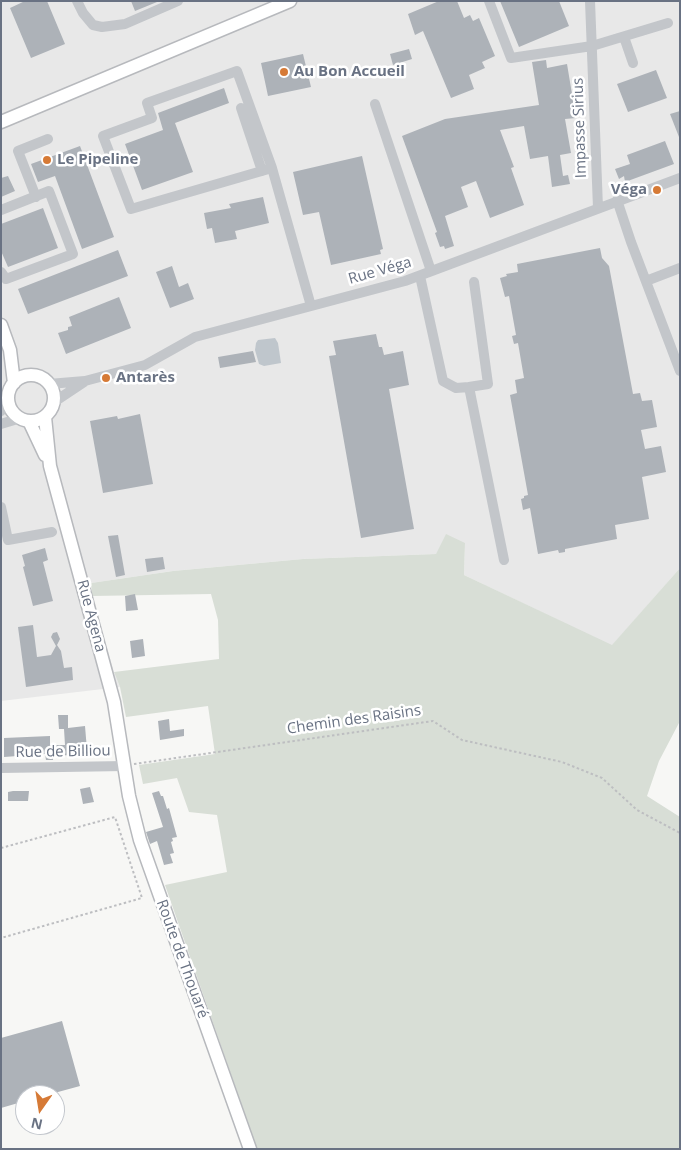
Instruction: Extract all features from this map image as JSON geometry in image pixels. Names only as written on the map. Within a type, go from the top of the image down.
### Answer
[{"type":"main road","points":[[1,122],[290,1]]},
{"type":"main road","points":[[1,325],[10,350],[14,383]]},
{"type":"main road","points":[[10,350],[34,375],[44,379],[52,390],[54,402],[50,412],[45,418],[37,421],[25,420],[11,408],[8,399],[14,383],[23,376],[34,375]]},
{"type":"main road","name":"Rue Agena","points":[[45,418],[50,466],[114,702],[125,766]]},
{"type":"main road","name":"Rue Agena","points":[[25,420],[50,466]]},
{"type":"main road","name":"Route de Thouaré","points":[[125,766],[129,796],[140,840],[250,1149]]},
{"type":"street","points":[[76,1],[83,13],[94,25],[102,27],[124,24],[178,1]]},
{"type":"street","points":[[490,1],[511,58],[592,46],[668,23]]},
{"type":"street","name":"Impasse Sirius","points":[[590,1],[598,208]]},
{"type":"street","points":[[624,37],[633,62]]},
{"type":"street","points":[[267,170],[131,209],[103,136],[152,118],[147,103],[237,71],[245,106],[267,170],[311,306]]},
{"type":"street","points":[[375,104],[432,271]]},
{"type":"street","points":[[36,197],[18,151],[48,139]]},
{"type":"street","name":"Rue Véga","points":[[49,384],[85,381],[145,365],[195,337],[420,276],[617,200],[680,178]]},
{"type":"street","points":[[1,210],[49,191],[73,254],[6,280],[1,272]]},
{"type":"street","points":[[617,200],[680,371]]},
{"type":"street","points":[[646,281],[680,268]]},
{"type":"street","points":[[420,276],[443,381],[456,388],[488,384],[474,282]]},
{"type":"street","name":"Rue Véga","points":[[54,402],[85,381]]},
{"type":"street","points":[[469,387],[504,560]]},
{"type":"street","points":[[1,411],[8,399]]},
{"type":"street","points":[[1,424],[25,420]]},
{"type":"street","points":[[1,507],[8,540],[52,532]]},
{"type":"street","name":"Rue de Billiou","points":[[1,768],[125,766]]},
{"type":"path","name":"Chemin des Raisins","points":[[125,766],[144,761],[433,721],[462,740],[562,762],[602,778],[637,810],[680,833]]},
{"type":"path","points":[[1,848],[115,817],[142,898],[1,938]]},
{"type":"shaded area","points":[[1,1],[680,1],[680,568],[612,646],[464,575],[465,543],[436,554],[303,559],[173,571],[91,583],[92,597],[120,687],[1,701]]},
{"type":"shaded area","points":[[275,338],[278,343],[281,363],[264,366],[259,364],[255,350],[256,343],[258,340]]},
{"type":"shaded area","points":[[446,534],[465,543],[464,575],[612,645],[680,568],[680,721],[659,761],[647,796],[680,817],[680,1149],[257,1149],[165,885],[227,872],[217,815],[189,812],[177,778],[143,784],[139,765],[215,754],[208,706],[126,717],[120,687],[114,672],[219,659],[218,620],[211,594],[92,596],[91,583],[173,571],[303,559],[436,554]]},
{"type":"building","points":[[25,1],[47,1],[65,44],[31,58],[10,8]]},
{"type":"building","points":[[131,1],[157,1],[157,2],[135,11]]},
{"type":"building","points":[[439,1],[457,1],[464,18],[470,15],[473,21],[479,18],[495,56],[482,62],[485,68],[469,75],[474,89],[451,98],[423,31],[415,35],[408,14]]},
{"type":"building","points":[[500,1],[559,1],[569,26],[519,47]]},
{"type":"building","points":[[409,49],[412,59],[393,65],[390,54]]},
{"type":"building","points":[[303,54],[311,87],[268,96],[261,63]]},
{"type":"building","points":[[546,60],[547,68],[567,64],[576,118],[565,119],[571,153],[560,155],[563,176],[568,175],[570,184],[552,187],[548,156],[530,159],[524,126],[500,130],[514,167],[511,168],[524,205],[490,218],[476,181],[461,187],[468,207],[445,216],[454,246],[445,249],[444,246],[440,247],[435,233],[437,232],[402,136],[445,119],[539,105],[532,62]]},
{"type":"building","points":[[656,70],[667,98],[628,112],[617,84]]},
{"type":"building","points":[[224,88],[229,103],[175,123],[193,172],[142,190],[125,144],[163,130],[158,113]]},
{"type":"building","points":[[680,111],[680,137],[679,137],[670,114]]},
{"type":"building","points":[[665,141],[674,164],[625,182],[624,176],[619,179],[615,169],[630,164],[627,155]]},
{"type":"building","points":[[80,146],[114,237],[82,249],[55,176],[38,182],[31,164]]},
{"type":"building","points":[[362,156],[383,249],[380,250],[381,254],[331,265],[319,212],[303,215],[293,172]]},
{"type":"building","points":[[8,176],[15,191],[1,197],[1,178]]},
{"type":"building","points":[[263,197],[269,223],[235,231],[237,239],[215,243],[212,228],[207,229],[204,213],[231,208],[229,204]]},
{"type":"building","points":[[43,208],[58,248],[8,267],[1,251],[1,224]]},
{"type":"building","points":[[600,248],[602,258],[609,266],[633,394],[640,393],[642,401],[652,400],[657,427],[641,430],[645,449],[661,446],[666,472],[642,477],[649,519],[615,525],[617,539],[565,549],[565,552],[559,553],[558,550],[538,554],[530,508],[523,510],[521,499],[528,495],[510,395],[517,393],[515,380],[524,378],[518,343],[514,344],[512,336],[516,335],[509,296],[505,297],[500,278],[507,276],[506,274],[518,272],[517,264]]},
{"type":"building","points":[[118,250],[128,276],[28,314],[18,289]]},
{"type":"building","points":[[172,266],[179,287],[188,283],[194,299],[170,308],[156,272]]},
{"type":"building","points":[[119,297],[131,328],[66,354],[58,333],[68,330],[68,327],[72,326],[69,317]]},
{"type":"building","points":[[376,334],[379,347],[382,347],[384,355],[403,351],[409,385],[389,389],[414,529],[361,538],[329,356],[336,355],[333,341]]},
{"type":"building","points":[[253,351],[256,362],[220,368],[218,357]]},
{"type":"building","points":[[140,414],[153,484],[103,493],[90,421],[117,416],[118,419]]},
{"type":"building","points":[[118,535],[125,575],[116,577],[108,536]]},
{"type":"building","points":[[45,548],[48,560],[43,562],[53,601],[33,606],[23,567],[25,566],[22,555]]},
{"type":"building","points":[[163,557],[165,569],[147,572],[145,559]]},
{"type":"building","points":[[135,594],[138,610],[126,611],[125,596]]},
{"type":"building","points":[[33,625],[37,657],[51,655],[56,646],[51,637],[53,633],[57,632],[60,639],[57,645],[61,651],[64,668],[72,667],[73,680],[26,687],[18,627]]},
{"type":"building","points":[[143,639],[145,656],[132,658],[130,641]]},
{"type":"building","points":[[58,715],[68,715],[68,728],[85,726],[87,750],[71,752],[72,755],[53,756],[53,760],[46,760],[45,754],[4,757],[4,738],[50,736],[50,745],[65,745],[64,729],[59,729]]},
{"type":"building","points":[[169,719],[170,731],[184,729],[184,736],[160,740],[158,721]]},
{"type":"building","points":[[90,787],[94,802],[83,804],[80,789]]},
{"type":"building","points":[[29,791],[28,801],[8,801],[8,792]]},
{"type":"building","points":[[159,791],[161,796],[163,796],[167,809],[169,808],[177,837],[172,838],[173,841],[171,842],[174,853],[170,854],[173,863],[164,865],[157,841],[150,844],[146,832],[163,827],[152,793]]},
{"type":"building","points":[[62,1021],[80,1086],[65,1090],[65,1085],[15,1085],[15,1104],[1,1108],[1,1038]]},
{"type":"place","name":"Au Bon Accueil","points":[[284,72]]},
{"type":"place","name":"Le Pipeline","points":[[47,160]]},
{"type":"place","name":"Véga","points":[[657,190]]},
{"type":"place","name":"Antarès","points":[[106,378]]}]
